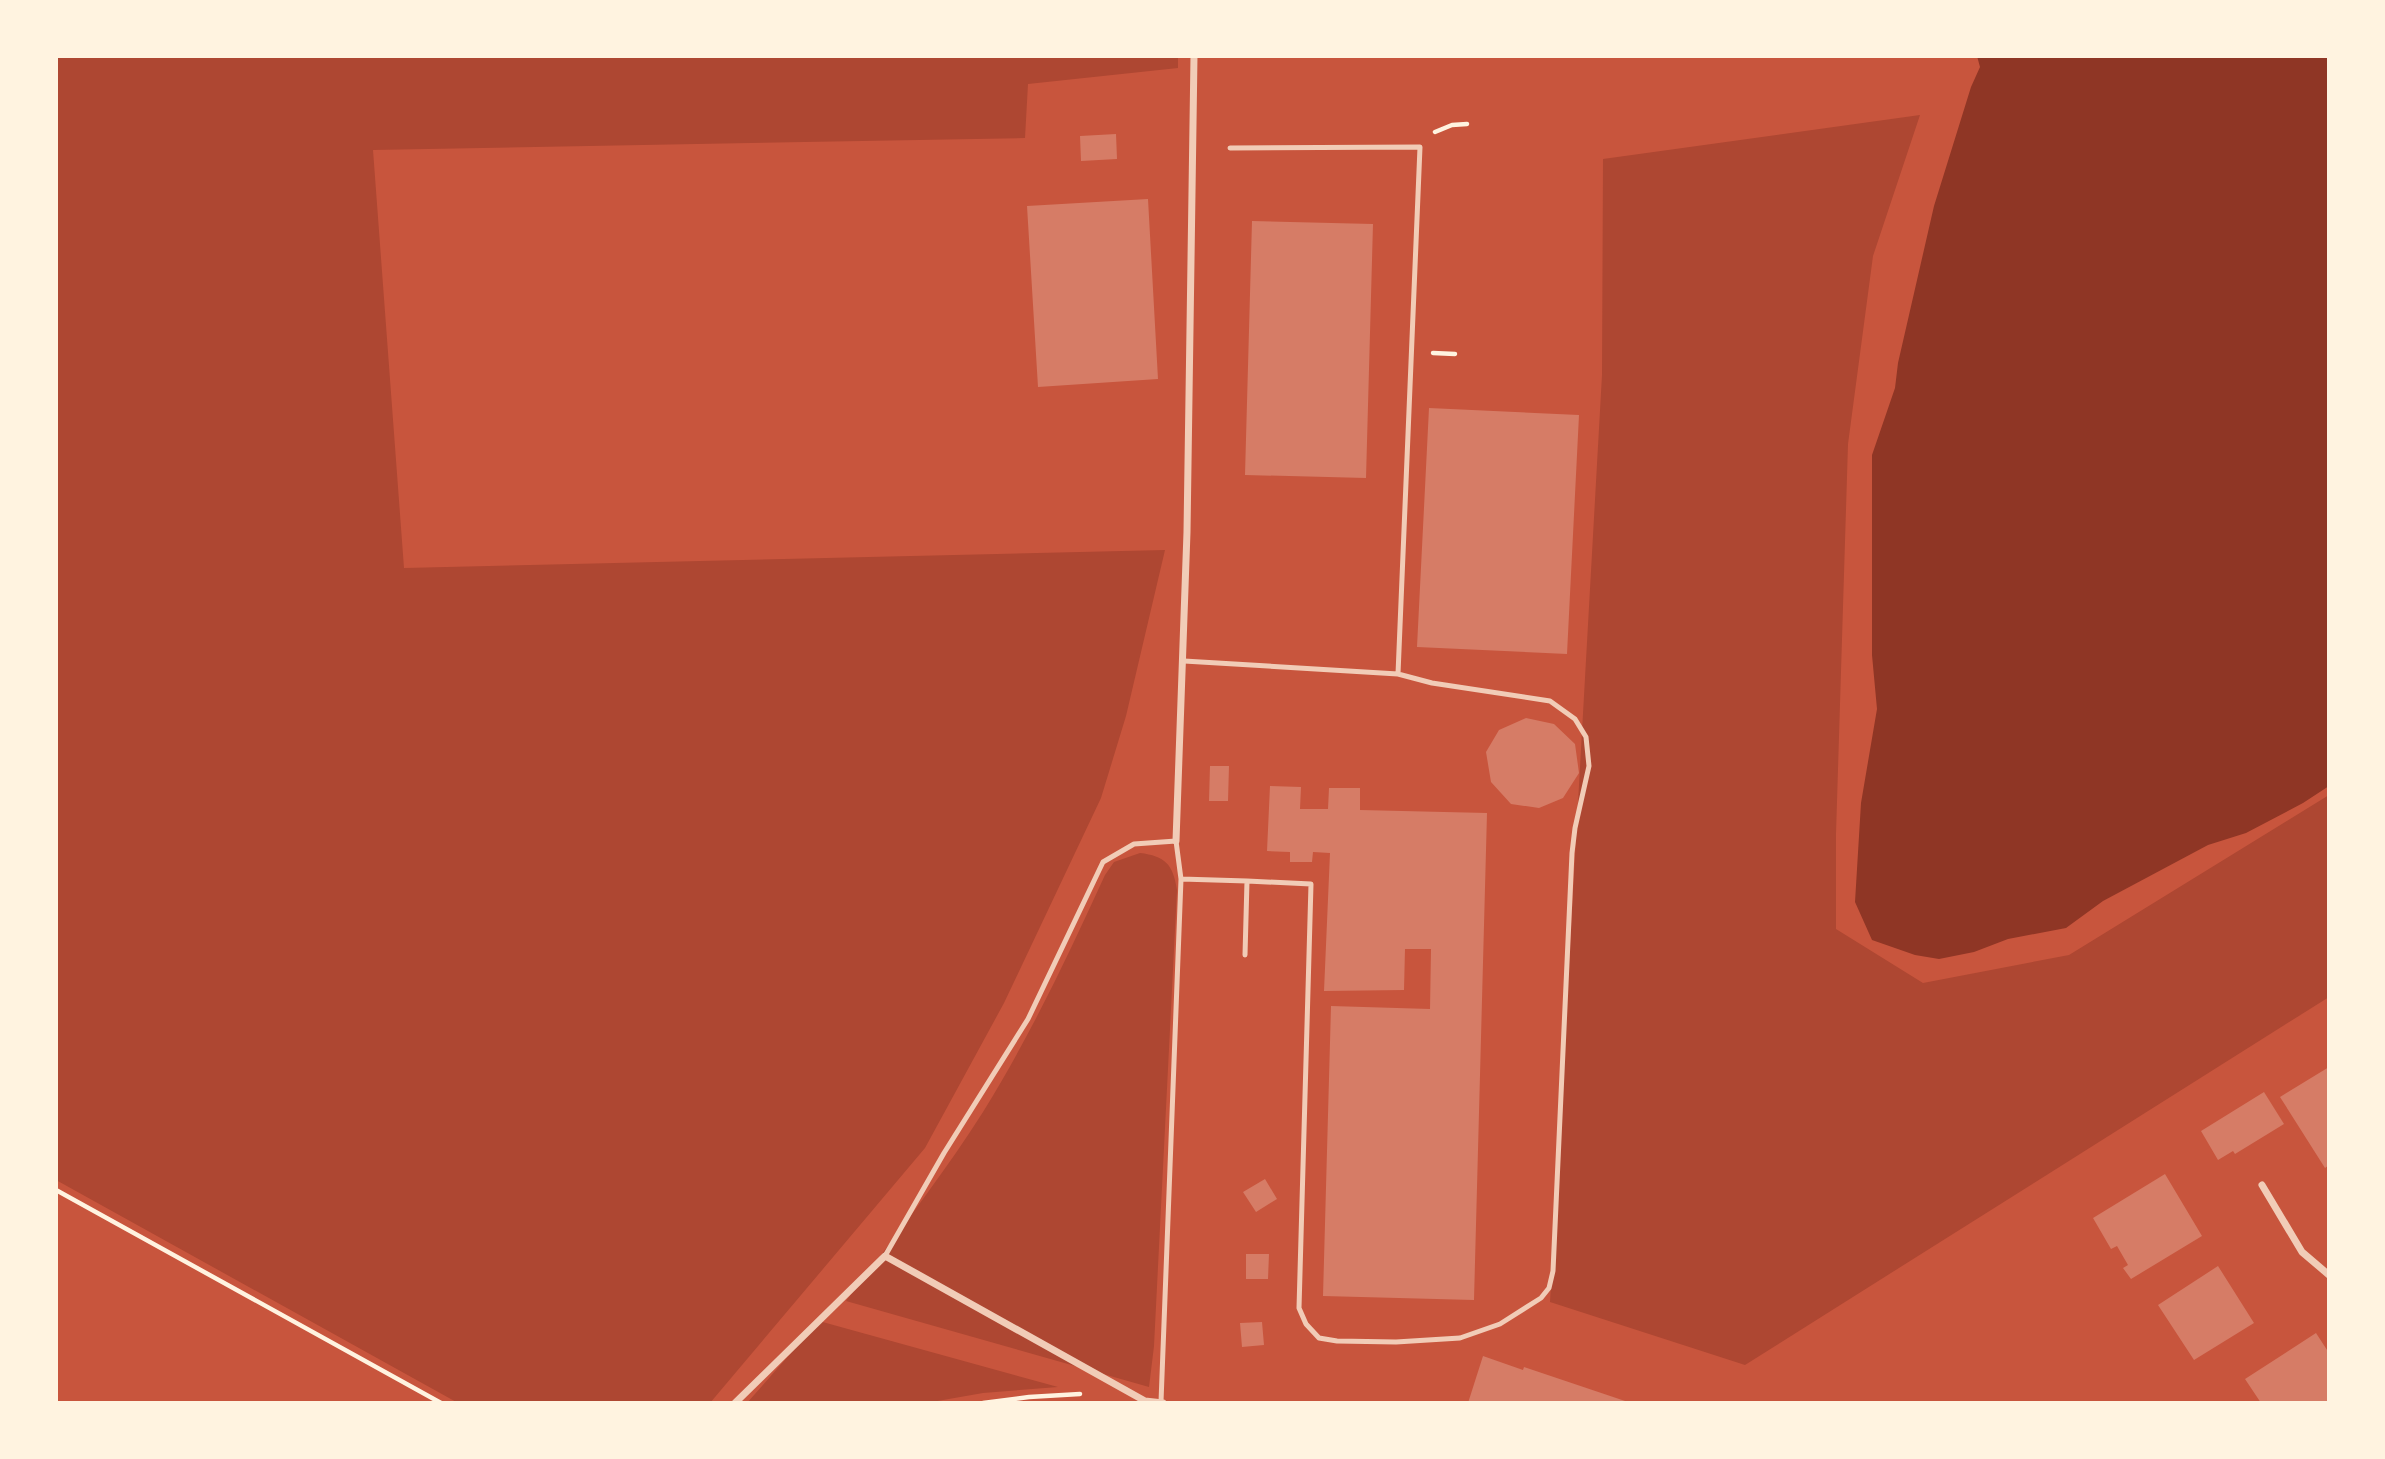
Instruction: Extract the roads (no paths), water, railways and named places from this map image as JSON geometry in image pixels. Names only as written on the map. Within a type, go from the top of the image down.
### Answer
[{"type":"street","points":[[1177,841],[1184,661],[1194,56]]},
{"type":"street","points":[[2262,1185],[2302,1252],[2329,1275]]},
{"type":"street","points":[[735,1403],[885,1256],[1145,1402],[1162,1403]]},
{"type":"lane","points":[[1230,148],[1420,147],[1398,674]]},
{"type":"lane","points":[[1181,879],[1311,884],[1299,1308],[1306,1324],[1319,1338],[1337,1342],[1460,1338],[1500,1324],[1541,1298],[1549,1288],[1553,1271],[1572,853],[1589,766],[1586,737],[1575,719],[1550,701],[1446,686],[1398,674],[1184,661]]},
{"type":"lane","points":[[885,1256],[944,1153],[1028,1020],[1103,862],[1134,844],[1177,841],[1181,879],[1162,1403]]},
{"type":"lane","points":[[1245,955],[1247,881]]}]
